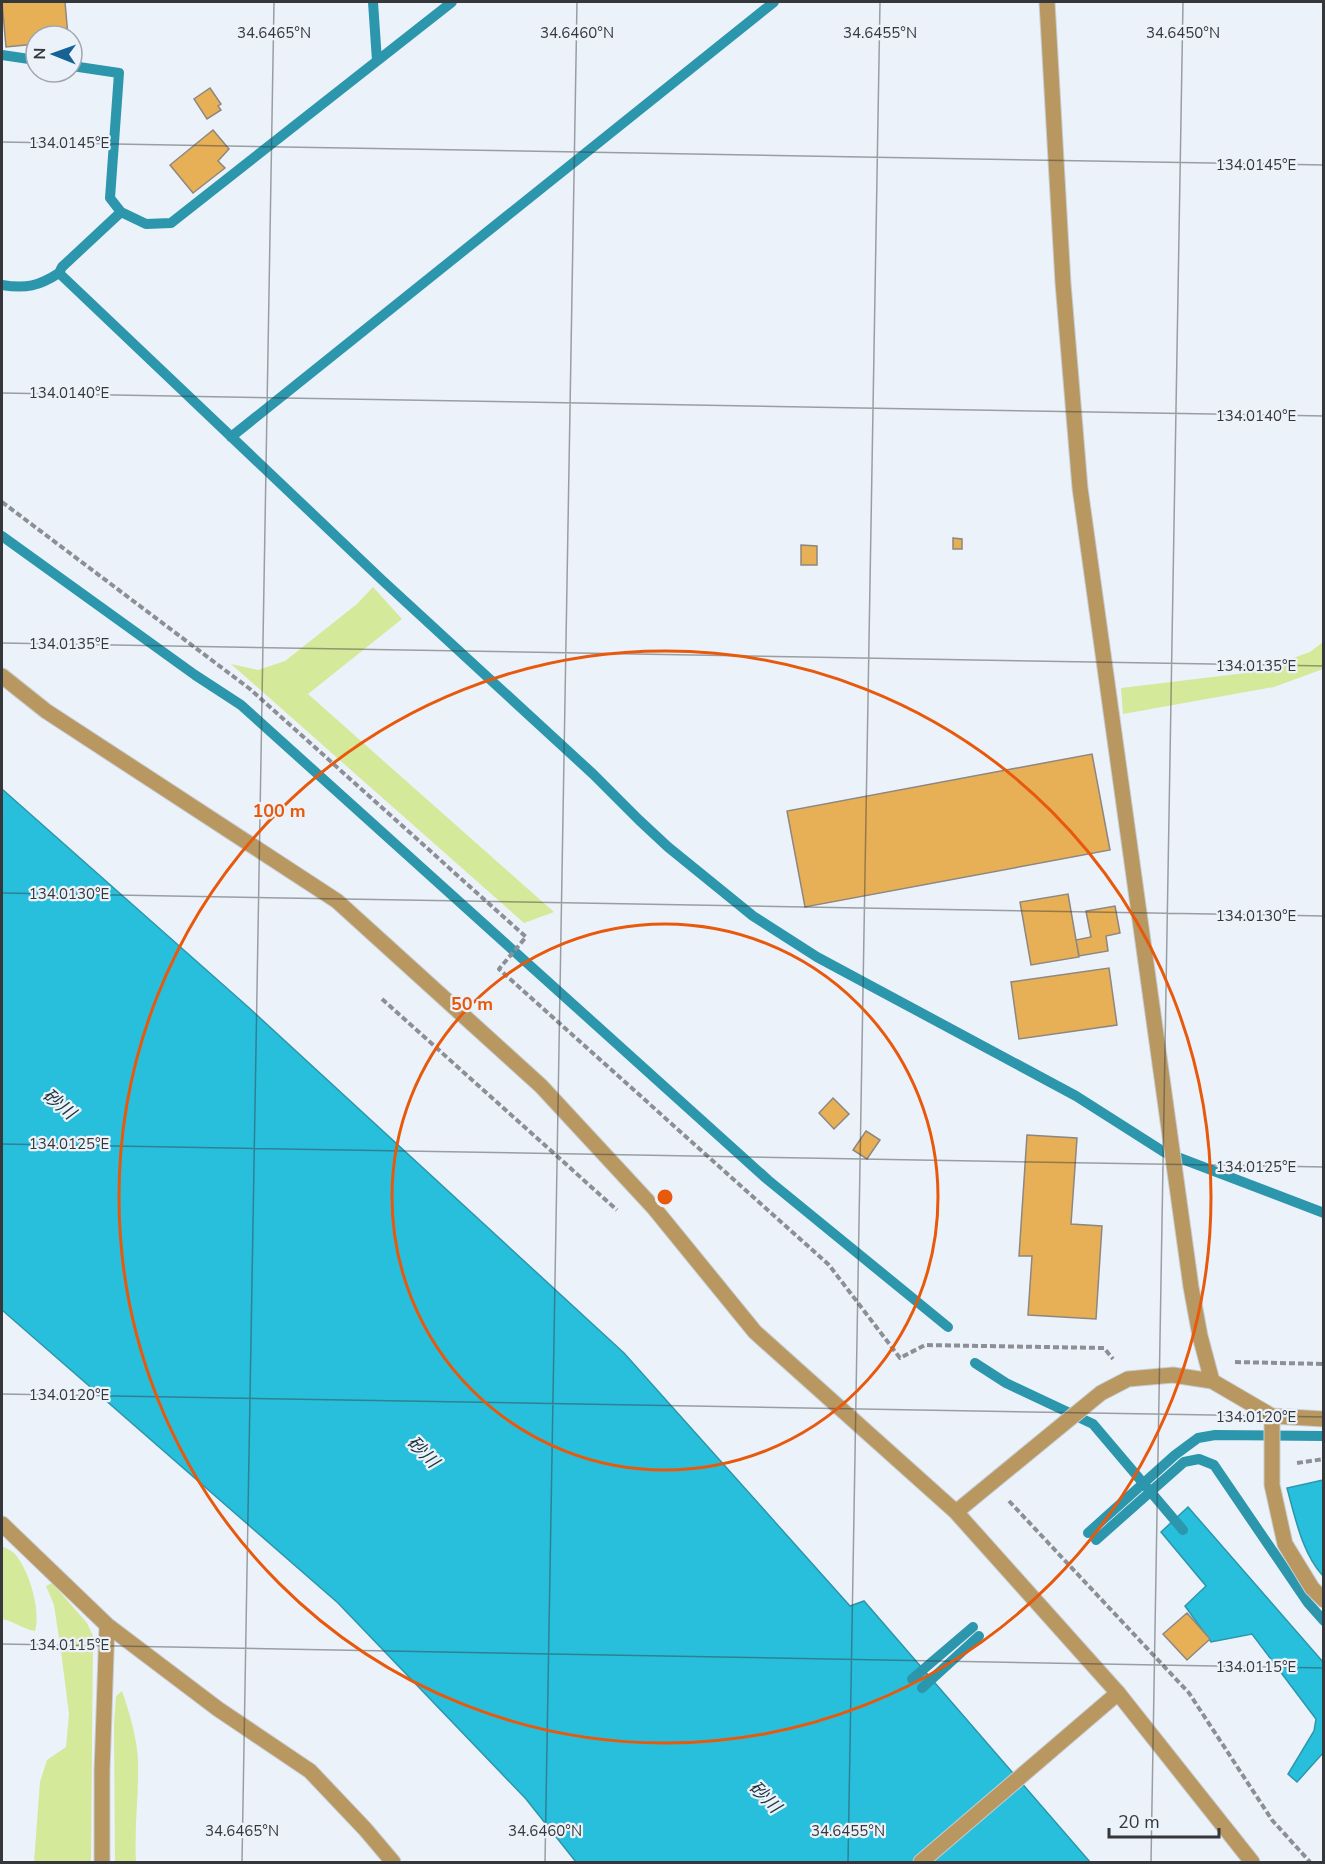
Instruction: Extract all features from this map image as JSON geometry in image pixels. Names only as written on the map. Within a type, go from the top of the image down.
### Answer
[{"type":"street","points":[[1047,2],[1063,283],[1080,488],[1191,1287],[1212,1381]]},
{"type":"street","points":[[2,676],[46,711],[337,901],[541,1086],[654,1208],[755,1332],[956,1512],[1118,1693],[1252,1863]]},
{"type":"street","points":[[956,1512],[1101,1393],[1128,1379],[1173,1375],[1212,1381],[1272,1421],[1323,1419]]},
{"type":"street","points":[[1272,1421],[1272,1485],[1285,1544],[1312,1588],[1323,1600]]},
{"type":"street","points":[[2,1524],[107,1625],[218,1709],[310,1771],[365,1828],[393,1863]]},
{"type":"street","points":[[102,1863],[100,1844],[107,1625]]},
{"type":"street","points":[[921,1863],[1118,1693]]},
{"type":"path","points":[[2,502],[250,689],[526,937],[499,969],[829,1265],[900,1358],[925,1345],[1104,1348],[1128,1379]]},
{"type":"path","points":[[382,999],[621,1214]]},
{"type":"path","points":[[1207,1362],[1323,1364]]},
{"type":"path","points":[[993,1482],[1189,1693],[1272,1820],[1311,1863]]},
{"type":"green space","points":[[373,587],[402,619],[308,694],[554,912],[524,923],[231,664],[258,670],[285,661],[357,604]]},
{"type":"green space","points":[[1323,642],[1323,669],[1274,687],[1123,714],[1121,688],[1254,672],[1310,652]]},
{"type":"green space","points":[[2,1546],[14,1553],[29,1579],[35,1601],[35,1631],[2,1619]]},
{"type":"green space","points":[[52,1583],[87,1623],[93,1636],[91,1862],[34,1862],[40,1782],[47,1760],[66,1747],[69,1714],[54,1605],[46,1586]]},
{"type":"green space","points":[[122,1691],[137,1752],[136,1862],[115,1862],[114,1724],[116,1696]]},
{"type":"water","name":"砂川","points":[[2,789],[247,1006],[624,1353],[850,1606],[864,1601],[1090,1862],[576,1862],[526,1799],[338,1603],[2,1310]]},
{"type":"water","points":[[1324,1480],[1323,1576],[1304,1546],[1287,1488]]},
{"type":"water","points":[[1188,1507],[1323,1662],[1323,1753],[1297,1782],[1288,1774],[1314,1731],[1316,1719],[1252,1634],[1211,1642],[1185,1606],[1206,1586],[1161,1532]]},
{"type":"building","points":[[2,2],[65,2],[67,24],[24,24],[24,45],[6,47]]},
{"type":"building","points":[[210,88],[221,104],[218,106],[221,110],[207,119],[194,99]]},
{"type":"building","points":[[213,130],[229,149],[218,161],[225,168],[193,193],[170,165]]},
{"type":"building","points":[[953,538],[962,539],[962,549],[953,549]]},
{"type":"building","points":[[801,545],[817,546],[817,565],[801,565]]},
{"type":"building","points":[[1092,754],[1110,850],[805,907],[787,811]]},
{"type":"building","points":[[1068,894],[1079,957],[1031,965],[1020,902]]},
{"type":"building","points":[[1115,906],[1120,933],[1106,936],[1108,951],[1079,956],[1076,940],[1091,937],[1086,911]]},
{"type":"building","points":[[1109,968],[1117,1025],[1019,1039],[1011,982]]},
{"type":"building","points":[[833,1098],[849,1114],[834,1129],[819,1113]]},
{"type":"building","points":[[866,1131],[880,1140],[867,1159],[853,1150]]},
{"type":"building","points":[[1027,1135],[1077,1138],[1071,1224],[1102,1226],[1096,1319],[1028,1315],[1032,1256],[1019,1256]]},
{"type":"building","points":[[1187,1613],[1210,1639],[1187,1660],[1163,1634]]},
{"type":"waterway","points":[[373,2],[377,61]]},
{"type":"waterway","points":[[59,273],[62,267],[121,212],[146,224],[171,223],[452,2]]},
{"type":"waterway","points":[[231,437],[774,2]]},
{"type":"waterway","points":[[2,55],[24,58]]},
{"type":"waterway","points":[[84,68],[119,73],[110,198],[121,212]]},
{"type":"waterway","points":[[2,285],[18,287],[32,285],[59,273],[382,580],[593,774],[668,847],[753,916],[817,957],[1076,1096],[1164,1152],[1324,1213]]},
{"type":"waterway","points":[[2,536],[195,675],[241,705],[768,1180],[948,1327]]},
{"type":"waterway","points":[[975,1363],[1006,1383],[1093,1424],[1183,1530]]},
{"type":"waterway","points":[[1088,1533],[1175,1455],[1198,1438],[1215,1435],[1324,1436]]},
{"type":"waterway","points":[[1096,1540],[1184,1462],[1199,1459],[1214,1465],[1308,1603],[1324,1621]]},
{"type":"waterway","points":[[912,1679],[973,1627]]},
{"type":"waterway","points":[[922,1688],[979,1636]]}]
